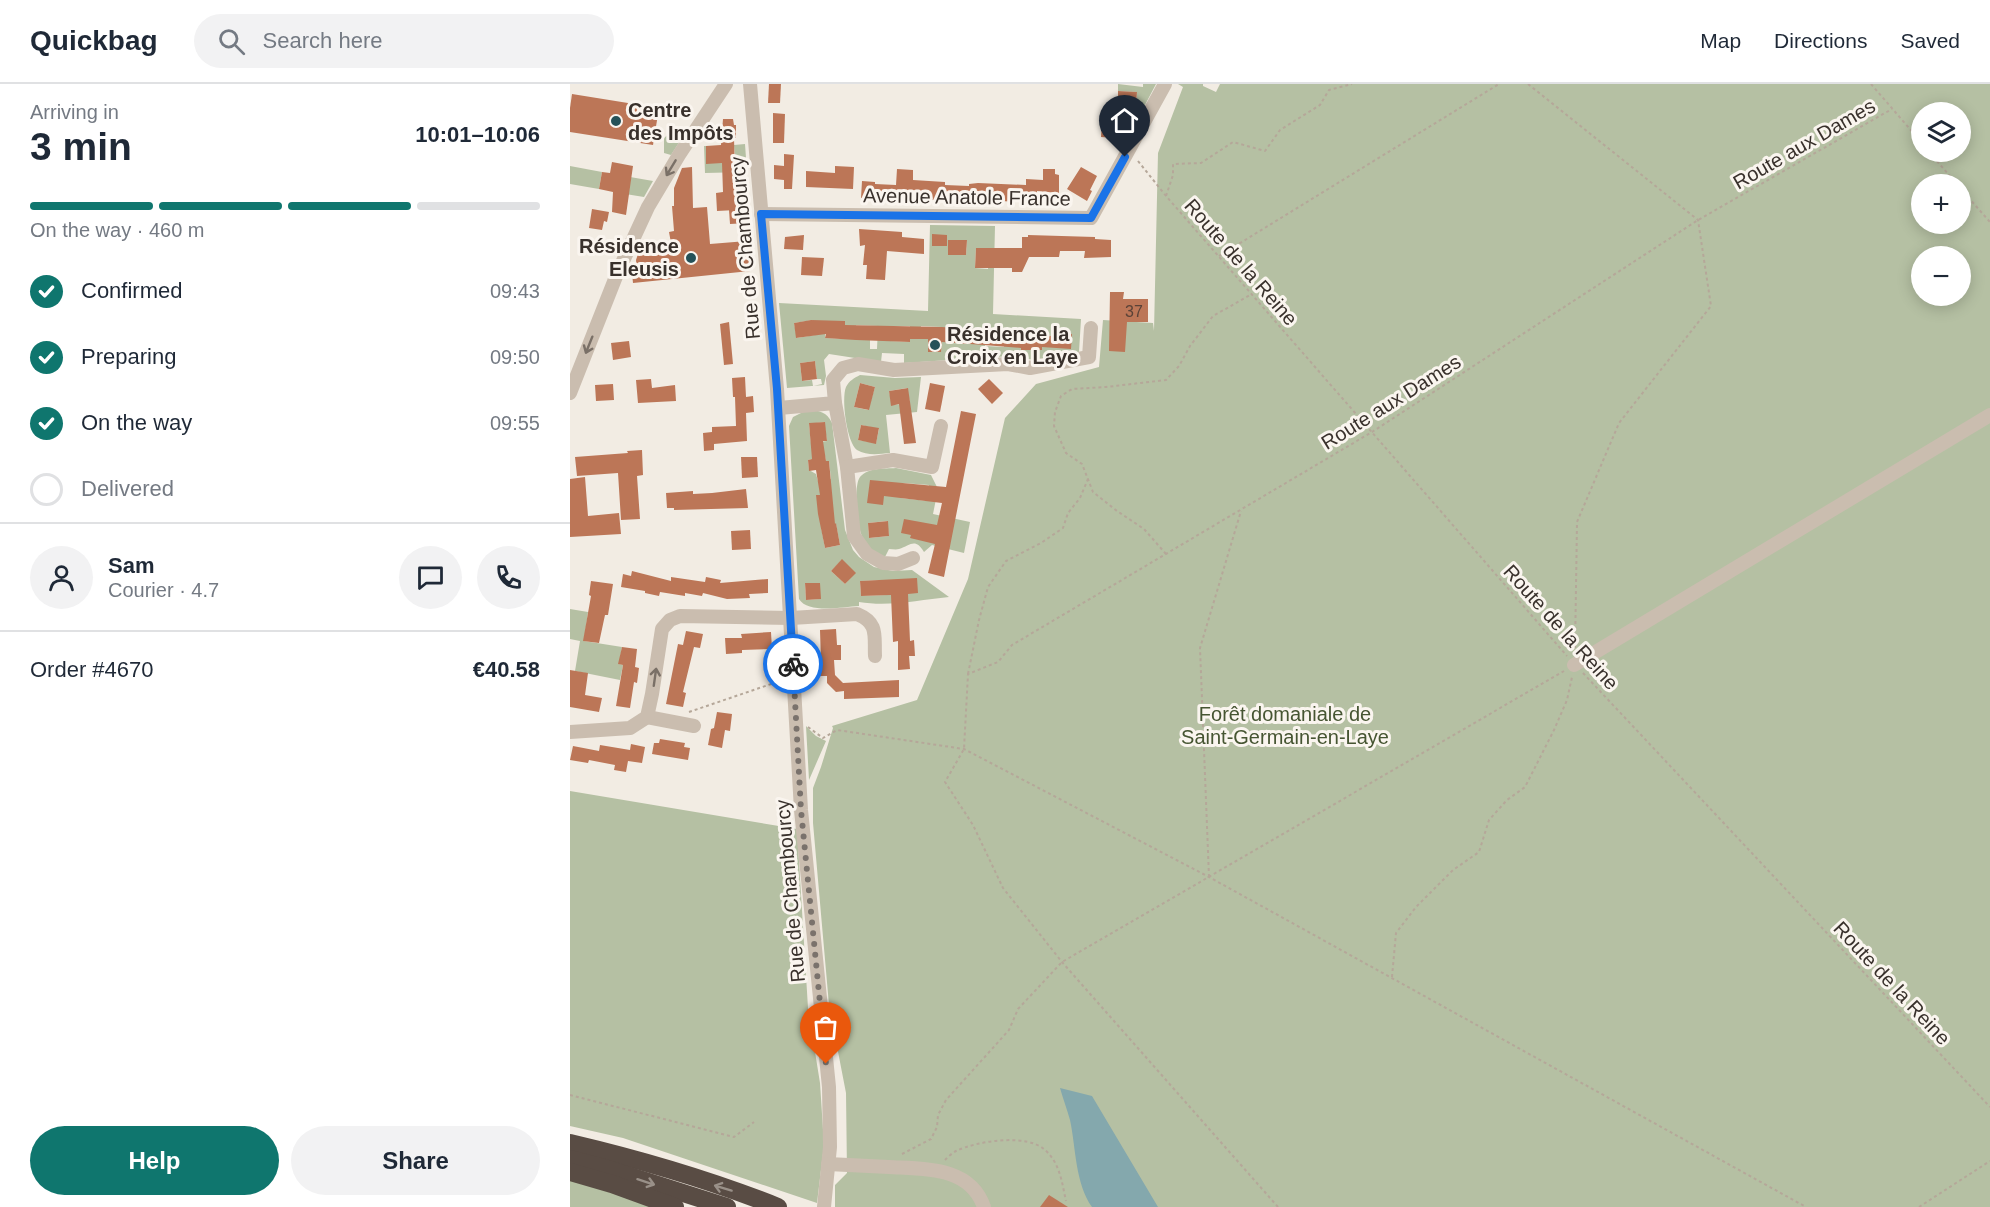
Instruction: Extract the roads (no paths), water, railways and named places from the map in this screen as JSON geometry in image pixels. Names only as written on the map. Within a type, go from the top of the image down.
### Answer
[{"type":"highway","points":[[570,1143],[609,1152],[778,1207]]},
{"type":"highway","points":[[570,1159],[727,1207]]},
{"type":"highway","points":[[570,1172],[612,1184],[675,1207]]},
{"type":"street","points":[[570,390],[617,274],[648,207],[726,84]]},
{"type":"street","name":"Rue de Chambourcy","points":[[750,84],[779,408],[801,810],[829,1087],[825,1202]]},
{"type":"street","name":"Avenue Anatole France","points":[[761,214],[1091,218],[1165,84]]},
{"type":"street","points":[[913,558],[898,564],[883,563],[867,554],[854,536],[847,467],[833,380],[843,368],[858,364],[894,369],[1008,364],[1030,368],[1089,357],[1091,328]]},
{"type":"street","points":[[779,408],[835,403]]},
{"type":"street","points":[[1574,665],[1990,415]]},
{"type":"street","points":[[847,467],[893,460],[932,467],[941,426]]},
{"type":"street","points":[[647,717],[662,630],[670,620],[680,616],[791,618],[857,614],[867,618],[874,628],[875,656]]},
{"type":"street","points":[[570,732],[630,728],[647,717],[694,726]]},
{"type":"street","points":[[828,1164],[934,1169],[953,1175],[971,1186],[984,1207]]},
{"type":"water","points":[[1060,1088],[1092,1096],[1158,1207],[1092,1207],[1086,1198],[1079,1176],[1070,1120]]},
{"type":"place","name":"Centre des Impôts","points":[[616,121]]},
{"type":"place","name":"Résidence Eleusis","points":[[691,258]]},
{"type":"place","name":"Résidence la Croix en Laye","points":[[935,345]]},
{"type":"park label","name":"Forêt domaniale de Saint-Germain-en-Laye","points":[[1285,726]]}]
